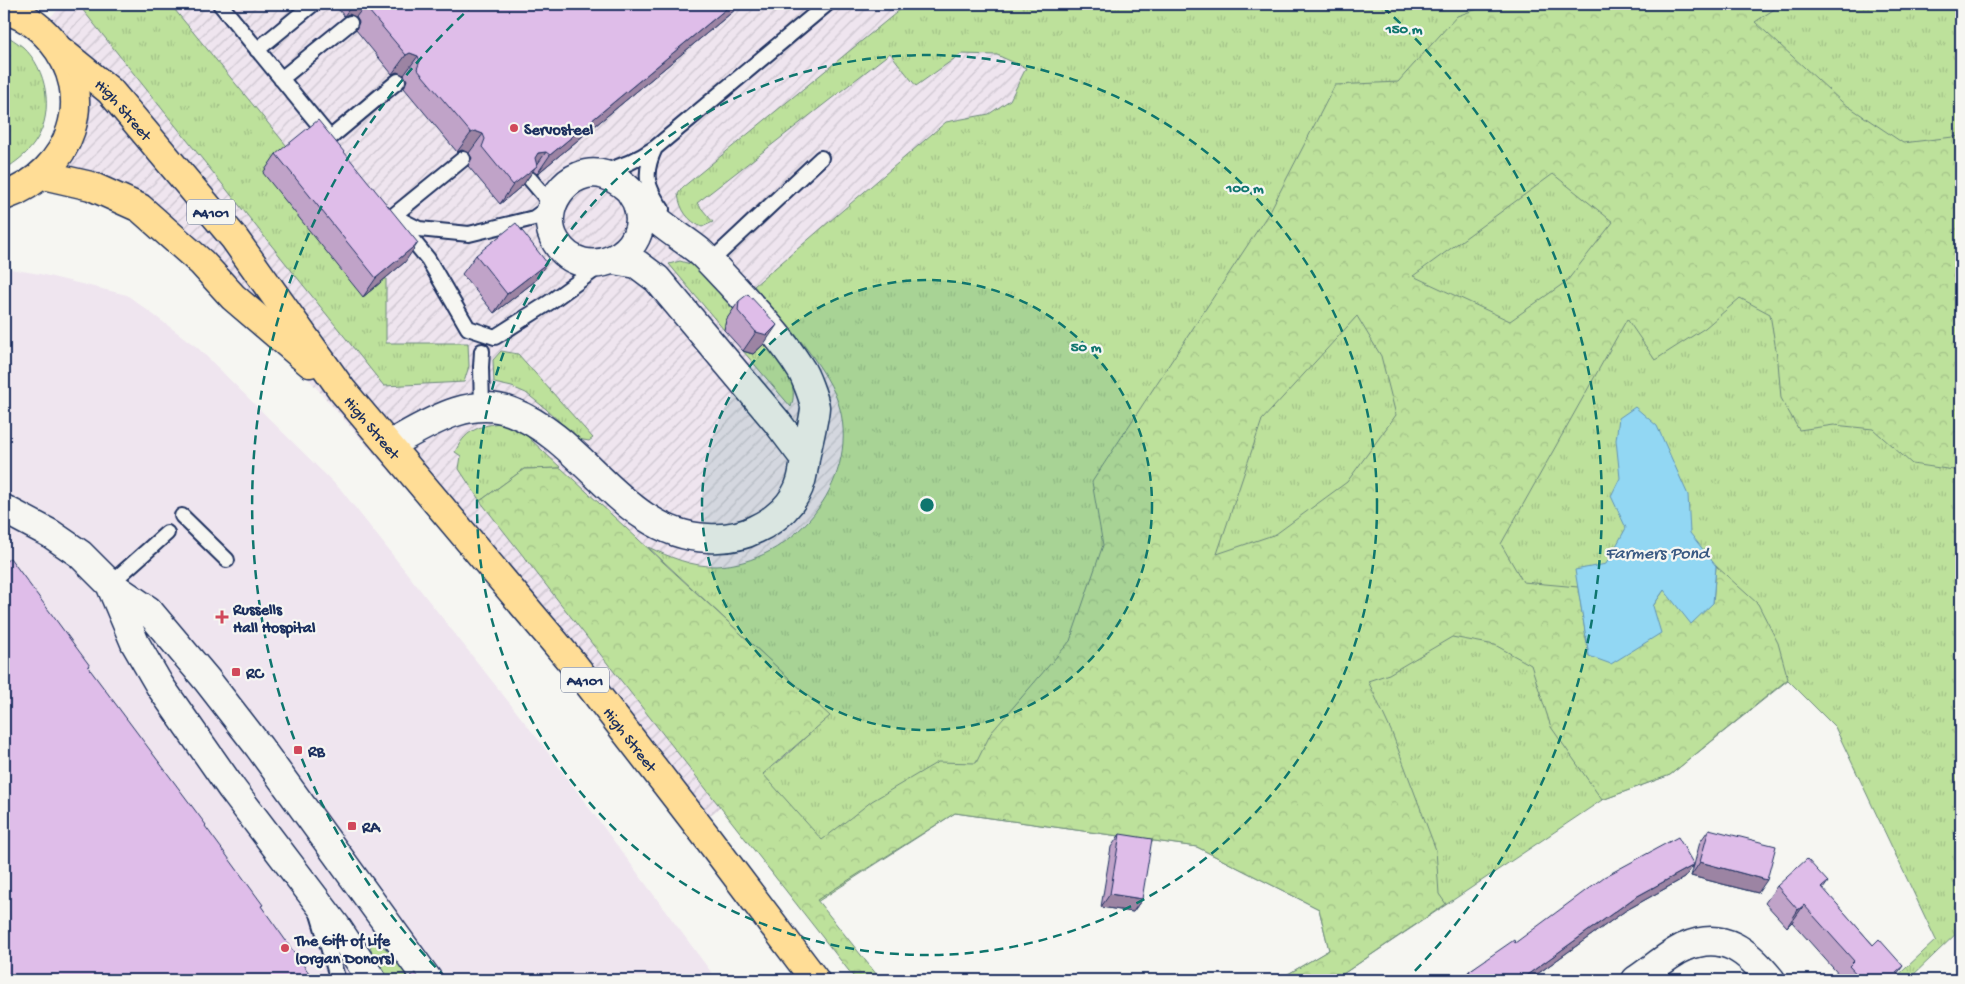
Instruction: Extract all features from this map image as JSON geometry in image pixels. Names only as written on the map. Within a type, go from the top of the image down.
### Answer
[{"type":"main road","name":"A4101","points":[[4,10],[16,12],[39,26],[61,51],[71,74],[75,98],[70,134],[59,156],[18,190]]},
{"type":"main road","name":"High Street","points":[[61,51],[110,90],[234,238],[342,390],[574,665],[815,980]]},
{"type":"main road","name":"High Street","points":[[18,190],[92,186],[140,208],[202,263],[233,297],[342,390]]},
{"type":"street","points":[[389,445],[442,416],[482,406],[512,412],[535,424],[562,443],[633,508],[667,529],[692,538],[721,539],[745,535],[771,522],[789,505],[801,482],[815,407],[801,369],[757,312],[710,262],[656,219],[618,181],[604,175],[589,174],[574,178],[562,187],[554,199],[550,213],[550,227],[555,241],[564,252],[576,260],[590,264],[609,261],[637,264],[657,279],[777,422],[805,459]]},
{"type":"street","points":[[609,261],[630,247],[637,234],[640,219],[637,204],[630,191]]},
{"type":"street","points":[[4,509],[51,534],[80,554],[110,584],[148,610],[207,680],[259,747],[428,980]]},
{"type":"street","points":[[110,584],[135,643],[160,686],[232,789],[336,926],[372,980]]},
{"type":"street","points":[[1636,980],[1684,947],[1718,941],[1731,944],[1752,958],[1771,980]]},
{"type":"lane","points":[[220,4],[333,142],[398,81]]},
{"type":"lane","points":[[257,50],[312,4]]},
{"type":"lane","points":[[589,174],[619,168],[655,148],[827,4]]},
{"type":"lane","points":[[281,79],[350,23]]},
{"type":"lane","points":[[655,148],[648,163],[649,182],[653,196],[685,241]]},
{"type":"lane","points":[[710,262],[821,158]]},
{"type":"lane","points":[[390,212],[463,160]]},
{"type":"lane","points":[[390,212],[419,229],[469,234],[534,218],[552,205],[530,179]]},
{"type":"lane","points":[[390,212],[428,259],[482,352],[482,406]]},
{"type":"lane","points":[[482,352],[496,337],[609,261]]},
{"type":"lane","points":[[468,328],[496,337]]},
{"type":"lane","points":[[182,516],[227,560]]},
{"type":"lane","points":[[110,584],[167,533]]},
{"type":"lane","points":[[311,893],[338,980]]},
{"type":"shaded area","points":[[65,4],[1376,4],[1092,482],[782,759],[686,834],[559,671],[435,523],[269,334],[140,208],[43,175],[74,116],[39,27]]},
{"type":"shaded area","name":"Russells Hall Hospital","points":[[4,268],[40,274],[127,295],[198,348],[342,491],[541,743],[717,980],[4,980]]},
{"type":"green space","points":[[78,4],[170,4],[291,151],[386,278],[386,343],[468,343],[469,366],[464,382],[384,386]]},
{"type":"green space","points":[[907,4],[1961,4],[1961,929],[1908,980],[1893,980],[1936,940],[1835,727],[1788,680],[1670,775],[1602,800],[1334,980],[1278,980],[1329,950],[1319,909],[1197,847],[955,813],[803,911],[721,807],[782,759],[829,716],[648,547],[673,558],[698,565],[716,566],[744,562],[770,551],[794,535],[814,514],[829,491],[839,464],[843,437],[840,409],[835,393],[816,361],[754,286],[946,122],[989,114],[1010,100],[1026,68],[997,55],[961,54],[916,86],[890,53],[697,203],[713,222],[702,227],[693,222],[683,210],[678,194],[683,187]]},
{"type":"green space","points":[[1492,4],[1782,4],[1755,22],[1842,102],[1903,143],[1961,136],[1961,471],[1912,464],[1873,429],[1834,425],[1799,430],[1781,398],[1778,362],[1770,314],[1740,298],[1705,328],[1655,360],[1627,319],[1501,544],[1523,582],[1578,587],[1589,656],[1653,606],[1664,590],[1713,603],[1716,566],[1758,604],[1778,643],[1788,679],[1670,775],[1602,800],[1551,727],[1531,665],[1495,645],[1452,637],[1389,674],[1368,681],[1392,733],[1436,850],[1439,894],[1446,904],[1334,980],[1278,980],[1329,950],[1319,909],[1197,847],[955,813],[817,900],[881,980],[856,980],[480,501],[524,469],[561,468],[830,716],[763,774],[822,840],[872,801],[938,762],[976,763],[991,733],[1070,641],[1103,545],[1092,482],[1270,211],[1335,85],[1398,82],[1457,16]],"holes":[[[1553,174],[1613,222],[1567,281],[1510,321],[1413,276]],[[1357,316],[1381,356],[1396,415],[1347,482],[1276,534],[1217,554],[1262,420]]]},
{"type":"green space","points":[[4,34],[23,47],[38,67],[45,91],[46,103],[42,128],[34,144],[18,160],[4,170]]},
{"type":"green space","points":[[680,261],[697,266],[744,314],[726,320],[724,330],[669,264]]},
{"type":"green space","points":[[762,335],[786,369],[790,378],[793,388],[791,407],[743,351],[753,354],[764,344]]},
{"type":"green space","points":[[501,351],[518,354],[593,438],[589,441],[578,439],[526,393],[512,387],[494,383],[493,360]]},
{"type":"green space","points":[[499,423],[515,427],[561,468],[524,469],[480,501],[459,469],[461,456],[455,452],[463,439],[472,431]]},
{"type":"green space","points":[[367,935],[390,952],[412,974],[403,980],[386,980],[374,961]]},
{"type":"water","name":"Farmers Pond","points":[[1635,407],[1657,426],[1688,495],[1690,533],[1716,566],[1713,603],[1691,624],[1664,590],[1653,606],[1661,633],[1611,664],[1589,656],[1575,570],[1606,564],[1626,528],[1611,496],[1620,478],[1616,440],[1619,418]]},
{"type":"building","name":"Servosteel","points":[[372,4],[732,4],[550,155],[546,152],[538,153],[535,158],[537,166],[513,185],[482,147],[485,139],[483,134],[475,131],[471,133],[417,69],[420,61],[418,56],[410,53],[406,55],[369,11]]},
{"type":"building","points":[[318,120],[418,243],[376,278],[276,154]]},
{"type":"building","points":[[516,223],[547,263],[507,294],[476,255]]},
{"type":"building","points":[[748,294],[777,325],[767,335],[756,332],[738,311],[739,301]]},
{"type":"building","points":[[10,558],[90,666],[88,667],[206,825],[314,980],[4,980],[4,563]]},
{"type":"building","points":[[1709,829],[1776,846],[1767,880],[1700,862]]},
{"type":"building","points":[[1120,834],[1152,839],[1142,899],[1110,894]]},
{"type":"building","points":[[1678,837],[1694,865],[1634,898],[1520,980],[1461,980],[1471,974],[1469,971],[1514,940],[1515,943],[1604,877]]},
{"type":"building","points":[[1807,859],[1828,882],[1822,887],[1873,945],[1879,939],[1903,966],[1896,972],[1903,980],[1862,980],[1849,966],[1854,961],[1804,905],[1798,910],[1777,886]]},
{"type":"building","points":[[415,973],[420,980],[406,980]]},
{"type":"place","name":"Servosteel","points":[[514,128]]},
{"type":"place","name":"Russells Hall Hospital","points":[[222,617]]},
{"type":"place","name":"RC","points":[[236,672]]},
{"type":"place","name":"RB","points":[[298,750]]},
{"type":"place","name":"RA","points":[[352,826]]},
{"type":"place","name":"The Gift of Life (Organ Donors)","points":[[285,948]]}]
